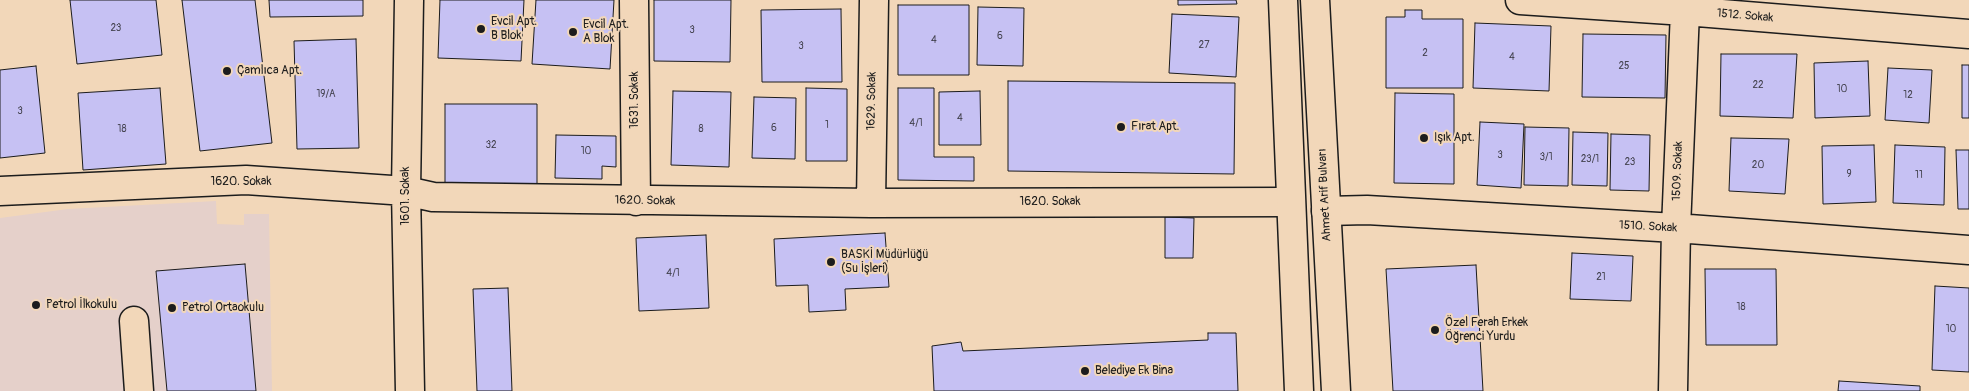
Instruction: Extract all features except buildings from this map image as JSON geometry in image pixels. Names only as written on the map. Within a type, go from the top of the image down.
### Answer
[{"type":"street","name":"1601. Sokak","points":[[409,0],[406,191],[410,391]]},
{"type":"street","name":"1631. Sokak","points":[[634,0],[636,201]]},
{"type":"street","name":"1629. Sokak","points":[[871,203],[874,0]]},
{"type":"street","points":[[1283,0],[1299,391]]},
{"type":"street","name":"Ahmet Arif Bulvarı","points":[[1315,0],[1336,391]]},
{"type":"street","name":"1512. Sokak","points":[[1520,0],[1969,34]]},
{"type":"street","name":"1509. Sokak","points":[[1673,391],[1676,228],[1685,11]]},
{"type":"street","name":"1620. Sokak","points":[[0,191],[246,180],[406,191],[433,197],[871,203],[1290,202]]},
{"type":"street","name":"1510. Sokak","points":[[1326,211],[1367,210],[1676,228],[1969,250]]},
{"type":"street","points":[[134,321],[139,391]]},
{"type":"shaded area","name":"Petrol Ortaokulu","points":[[216,201],[217,224],[244,225],[244,214],[269,214],[272,391],[0,391],[0,218],[68,209]]},
{"type":"place","name":"Evcil Apt. B Blok","points":[[481,29]]},
{"type":"place","name":"Evcil Apt. A Blok","points":[[573,32]]},
{"type":"place","name":"Çamlıca Apt.","points":[[227,71]]},
{"type":"place","name":"Fırat Apt.","points":[[1121,127]]},
{"type":"place","name":"Işık Apt.","points":[[1424,138]]},
{"type":"place","name":"BASKİ Müdürlüğü (Su İşleri)","points":[[831,262]]},
{"type":"place","name":"Petrol İlkokulu","points":[[36,305]]},
{"type":"place","name":"Petrol Ortaokulu","points":[[172,308]]},
{"type":"place","name":"Özel Ferah Erkek Öğrenci Yurdu","points":[[1435,330]]},
{"type":"place","name":"Belediye Ek Bina","points":[[1085,371]]}]
